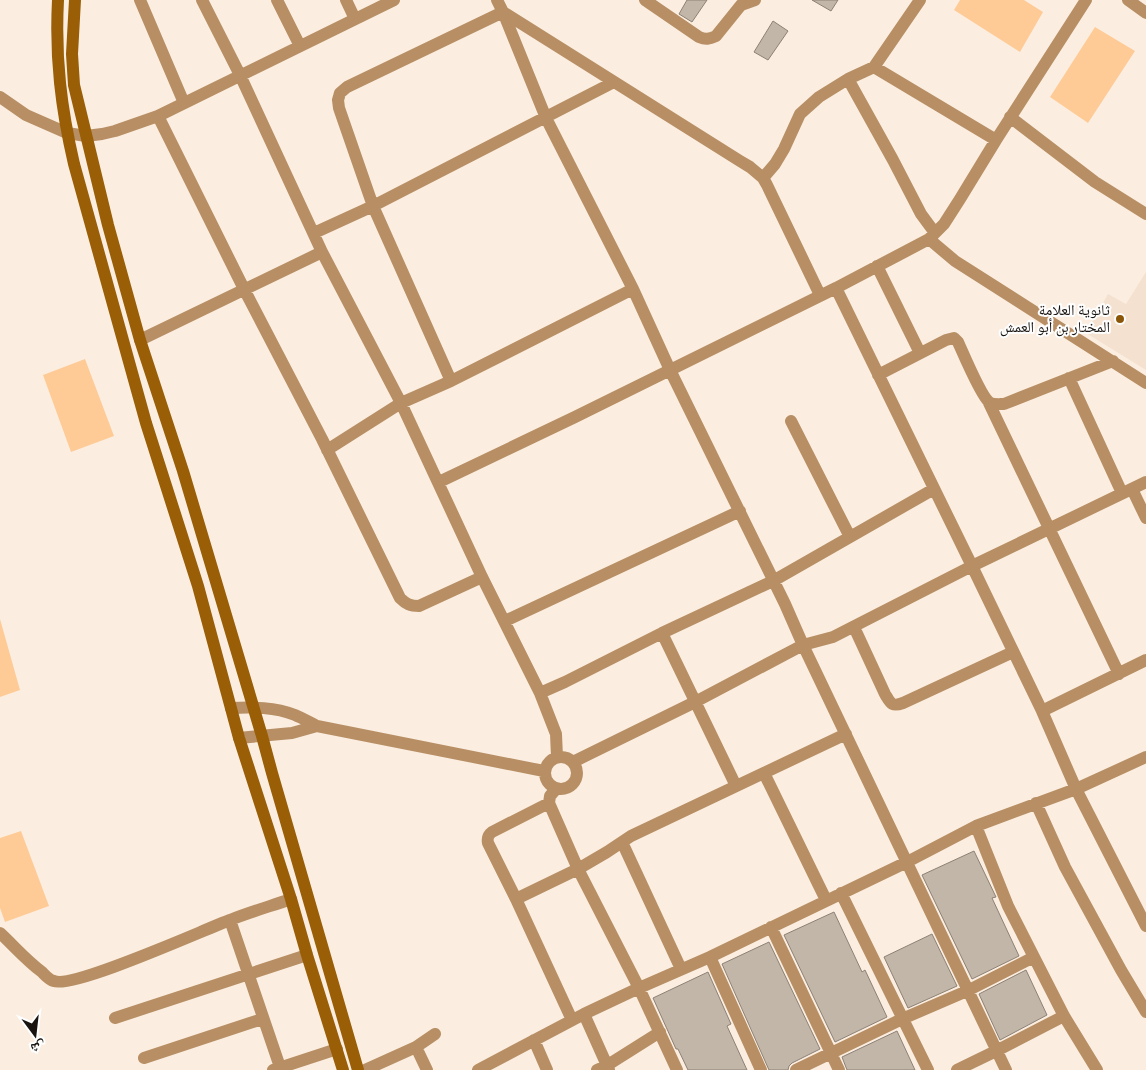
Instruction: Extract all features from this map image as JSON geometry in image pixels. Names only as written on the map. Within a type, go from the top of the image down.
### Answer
[{"type":"main road","points":[[58,0],[58,75],[66,134],[146,423],[198,586],[239,738],[343,1070]]},
{"type":"main road","points":[[77,1],[72,54],[74,86],[108,225],[140,340],[183,471],[262,736],[358,1070]]},
{"type":"street","points":[[140,0],[184,103]]},
{"type":"street","points":[[202,0],[240,75],[322,252],[401,403],[482,577],[540,692],[556,734],[557,757]]},
{"type":"street","points":[[276,0],[300,46]]},
{"type":"street","points":[[346,0],[355,19]]},
{"type":"street","points":[[0,97],[26,115],[66,134],[86,136],[115,131],[158,116],[394,0]]},
{"type":"street","points":[[497,0],[546,118],[633,289],[670,370],[786,604],[803,645],[1006,1070]]},
{"type":"street","points":[[645,0],[699,37],[705,39],[711,39],[716,36],[741,6],[755,0]]},
{"type":"street","points":[[763,178],[775,164],[784,149],[800,114],[820,97],[848,79],[874,67],[920,0]]},
{"type":"street","points":[[438,482],[836,288],[932,236],[944,224],[1010,117],[1086,0]]},
{"type":"street","points":[[1128,0],[1146,13]]},
{"type":"street","points":[[503,12],[740,160],[763,178],[783,215],[820,295]]},
{"type":"street","points":[[451,381],[373,206],[342,119],[338,100],[340,93],[347,87],[503,12]]},
{"type":"street","points":[[874,67],[996,140]]},
{"type":"street","points":[[848,79],[932,236],[955,261],[1146,383]]},
{"type":"street","points":[[314,233],[373,206],[614,82]]},
{"type":"street","points":[[158,116],[400,598],[410,606],[419,606],[482,577]]},
{"type":"street","points":[[1010,117],[1095,182],[1146,214]]},
{"type":"street","points":[[140,340],[322,252]]},
{"type":"street","points":[[877,266],[920,353]]},
{"type":"street","points":[[836,288],[1042,711],[1076,789],[1142,911],[1146,926]]},
{"type":"street","points":[[327,450],[401,403],[451,381],[633,289]]},
{"type":"street","points":[[878,374],[946,340],[954,338],[958,342],[1119,674]]},
{"type":"street","points":[[988,401],[995,404],[1004,404],[1113,361]]},
{"type":"street","points":[[1069,378],[1127,491],[1146,518]]},
{"type":"street","points":[[792,421],[850,537]]},
{"type":"street","points":[[573,762],[695,702],[803,645],[833,637],[972,566],[1146,482]]},
{"type":"street","points":[[540,692],[565,682],[662,633],[773,581],[934,489]]},
{"type":"street","points":[[505,621],[740,511]]},
{"type":"street","points":[[854,627],[885,694],[893,705],[903,703],[1013,652]]},
{"type":"street","points":[[662,633],[736,786]]},
{"type":"street","points":[[1042,711],[1146,660]]},
{"type":"street","points":[[231,708],[270,708],[294,714],[317,726],[544,771]]},
{"type":"street","points":[[239,738],[292,733],[317,726]]},
{"type":"street","points":[[516,898],[578,869],[631,836],[846,734]]},
{"type":"street","points":[[566,757],[573,762],[577,770],[577,778],[572,785],[564,789],[556,789],[549,785],[544,771],[551,759],[566,757]]},
{"type":"street","points":[[478,1070],[584,1014],[710,957],[907,862],[976,826],[1076,789],[1146,757]]},
{"type":"street","points":[[764,773],[826,900]]},
{"type":"street","points":[[556,789],[550,796],[549,803],[578,869],[639,988],[677,1070]]},
{"type":"street","points":[[549,803],[489,834],[488,843],[516,898],[572,1020]]},
{"type":"street","points":[[1036,803],[1065,867],[1146,1012]]},
{"type":"street","points":[[976,826],[1008,906],[1064,1016],[1096,1070]]},
{"type":"street","points":[[622,842],[681,969]]},
{"type":"street","points":[[840,893],[928,1070]]},
{"type":"street","points":[[0,933],[34,966],[54,981],[60,982],[107,969],[230,920],[291,899]]},
{"type":"street","points":[[230,920],[278,1069],[337,1049]]},
{"type":"street","points":[[770,927],[840,1070]]},
{"type":"street","points":[[115,1018],[307,955]]},
{"type":"street","points":[[710,957],[761,1070]]},
{"type":"street","points":[[796,1070],[902,1019],[967,991],[1034,957]]},
{"type":"street","points":[[584,1014],[604,1068],[660,1032]]},
{"type":"street","points":[[958,1070],[1064,1016]]},
{"type":"street","points":[[144,1058],[262,1019]]},
{"type":"street","points":[[366,1070],[416,1047],[435,1034]]},
{"type":"street","points":[[534,1040],[547,1070]]},
{"type":"street","points":[[416,1047],[427,1070]]},
{"type":"shaded area","points":[[960,0],[1024,0],[1043,12],[1020,52],[954,10]]},
{"type":"shaded area","points":[[1095,27],[1135,51],[1088,123],[1050,97]]},
{"type":"shaded area","name":"ثانوية العلامة المختار بن أبو العمش","points":[[1146,272],[1146,370],[1086,333],[1108,294],[1126,304]]},
{"type":"shaded area","points":[[85,359],[114,436],[71,452],[43,375]]},
{"type":"shaded area","points":[[0,619],[20,690],[0,697]]},
{"type":"shaded area","points":[[21,831],[49,906],[5,922],[0,908],[0,838]]},
{"type":"building","points":[[687,0],[707,0],[692,22],[679,14]]},
{"type":"building","points":[[812,0],[838,0],[831,11]]},
{"type":"building","points":[[773,21],[788,31],[768,60],[754,52]]},
{"type":"building","points":[[974,851],[996,897],[992,898],[1019,956],[972,979],[922,875]]},
{"type":"building","points":[[834,912],[862,972],[865,970],[887,1017],[835,1042],[784,935]]},
{"type":"building","points":[[932,934],[957,986],[908,1008],[884,957]]},
{"type":"building","points":[[769,942],[820,1049],[792,1063],[788,1070],[769,1070],[722,964]]},
{"type":"building","points":[[1026,970],[1047,1015],[1000,1040],[979,994]]},
{"type":"building","points":[[708,972],[731,1024],[727,1026],[747,1070],[688,1070],[678,1049],[676,1049],[653,998]]},
{"type":"building","points":[[897,1031],[915,1070],[847,1070],[842,1057]]},
{"type":"place","name":"ثانوية العلامة المختار بن أبو العمش","points":[[1120,319]]}]
